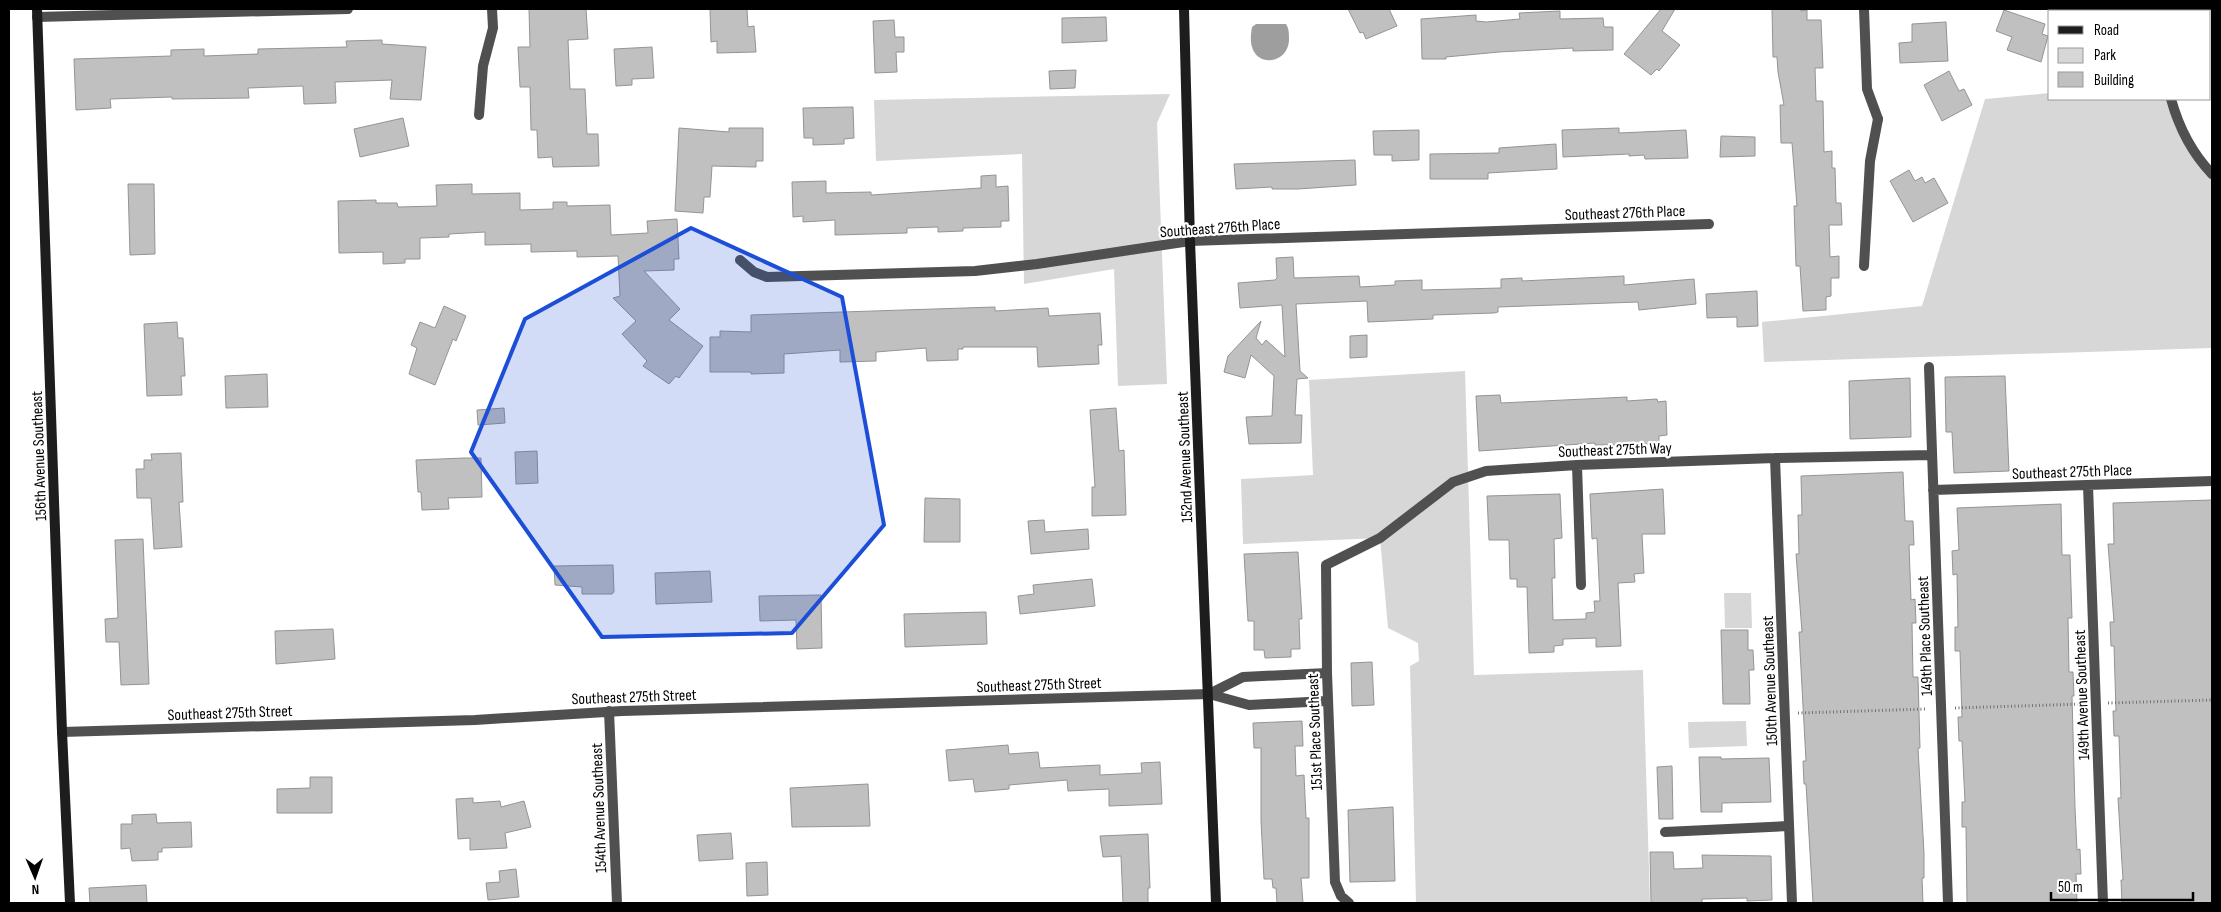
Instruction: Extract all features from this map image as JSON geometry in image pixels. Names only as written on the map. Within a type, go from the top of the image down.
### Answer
[{"type":"street","points":[[37,13],[348,9]]},
{"type":"street","points":[[479,114],[483,66],[493,28],[492,9]]},
{"type":"street","name":"152nd Avenue Southeast","points":[[1184,9],[1190,241],[1216,903]]},
{"type":"street","points":[[1864,9],[1867,89],[1878,119],[1870,160],[1864,266]]},
{"type":"street","name":"156th Avenue Southeast","points":[[37,13],[62,732],[70,903]]},
{"type":"street","points":[[2171,100],[2176,119],[2186,140],[2199,161],[2212,174]]},
{"type":"street","name":"Southeast 276th Place","points":[[740,260],[754,272],[767,277],[975,271],[1038,264],[1190,241],[1709,224]]},
{"type":"street","name":"149th Place Southeast","points":[[1929,367],[1948,903]]},
{"type":"street","name":"Southeast 275th Way","points":[[1326,565],[1380,538],[1453,482],[1486,471],[1577,465],[1932,455]]},
{"type":"street","name":"150th Avenue Southeast","points":[[1775,458],[1792,903]]},
{"type":"street","points":[[1577,465],[1581,585]]},
{"type":"street","name":"Southeast 275th Place","points":[[1934,490],[2212,481]]},
{"type":"street","name":"149th Avenue Southeast","points":[[2088,486],[2103,903]]},
{"type":"street","name":"151st Place Southeast","points":[[1326,565],[1326,673],[1335,882],[1341,896],[1349,903]]},
{"type":"street","name":"Southeast 275th Street","points":[[1209,694],[1243,678],[1326,673]]},
{"type":"street","name":"Southeast 275th Street","points":[[62,732],[475,720],[609,711],[1209,694],[1249,705],[1328,701]]},
{"type":"street","name":"154th Avenue Southeast","points":[[609,711],[617,903]]},
{"type":"street","points":[[1665,832],[1789,826]]},
{"type":"path","points":[[1785,713],[2212,700]]},
{"type":"highlighted area","points":[[691,228],[842,297],[884,525],[792,633],[602,637],[471,452],[525,319]]},
{"type":"green space","points":[[2048,93],[2048,100],[2171,100],[2176,119],[2212,174],[2212,348],[1764,362],[1762,322],[1922,306],[1985,99]]},
{"type":"green space","points":[[1170,94],[1157,123],[1167,384],[1118,386],[1114,269],[1024,284],[1022,154],[876,161],[874,100]]},
{"type":"green space","points":[[1465,371],[1474,675],[1643,670],[1650,903],[1416,903],[1410,666],[1419,661],[1418,643],[1388,628],[1380,538],[1243,544],[1241,479],[1313,475],[1309,380]]},
{"type":"green space","points":[[1724,593],[1751,593],[1752,628],[1725,628]]},
{"type":"green space","points":[[1746,721],[1747,746],[1689,748],[1688,722]]},
{"type":"shaded area","points":[[1256,24],[1286,24],[1289,33],[1288,47],[1279,58],[1266,60],[1255,54],[1251,37],[1252,27]]},
{"type":"building","points":[[529,9],[586,9],[588,39],[568,40],[570,89],[585,89],[587,134],[598,134],[599,166],[553,167],[552,157],[538,158],[537,130],[531,130],[530,87],[520,87],[518,47],[530,47]]},
{"type":"building","points":[[710,9],[747,9],[748,27],[754,26],[756,52],[717,53],[717,41],[711,42]]},
{"type":"building","points":[[1348,9],[1389,9],[1397,26],[1366,39],[1363,32],[1360,33]]},
{"type":"building","points":[[1661,9],[1675,9],[1662,31],[1680,45],[1659,71],[1657,69],[1651,75],[1624,54]]},
{"type":"building","points":[[1772,9],[1807,10],[1807,20],[1821,20],[1823,68],[1815,68],[1816,101],[1823,101],[1824,152],[1832,151],[1832,168],[1835,168],[1836,203],[1841,203],[1842,225],[1829,225],[1830,257],[1839,256],[1839,278],[1831,278],[1831,296],[1826,297],[1826,310],[1803,311],[1800,266],[1796,266],[1794,206],[1797,206],[1792,143],[1781,143],[1780,105],[1784,105],[1777,57],[1773,57]]},
{"type":"building","points":[[2004,10],[2045,24],[2042,34],[2048,36],[2041,62],[2007,50],[2012,37],[1996,31]]},
{"type":"building","points":[[1560,11],[1560,19],[1603,18],[1604,27],[1613,27],[1613,50],[1573,51],[1573,48],[1499,52],[1446,57],[1446,59],[1422,59],[1421,19],[1476,15],[1476,21],[1486,22],[1520,19],[1519,13]]},
{"type":"building","points":[[1106,17],[1107,41],[1062,43],[1062,18]]},
{"type":"building","points":[[894,20],[895,37],[904,37],[904,52],[896,52],[897,72],[875,73],[873,21]]},
{"type":"building","points":[[1946,22],[1948,61],[1900,63],[1899,43],[1912,42],[1912,24]]},
{"type":"building","points":[[382,40],[382,44],[426,47],[421,100],[390,99],[392,80],[335,82],[336,103],[304,104],[303,86],[248,88],[249,98],[172,99],[172,97],[110,99],[111,108],[76,110],[74,59],[171,56],[171,50],[204,49],[204,56],[258,54],[258,49],[347,47],[346,41]]},
{"type":"building","points":[[652,47],[654,78],[632,79],[632,85],[616,86],[614,49]]},
{"type":"building","points":[[1076,70],[1075,88],[1050,89],[1049,71]]},
{"type":"building","points":[[1949,71],[1959,91],[1964,89],[1972,105],[1942,121],[1924,85]]},
{"type":"building","points":[[853,107],[854,138],[844,139],[844,144],[813,145],[813,138],[804,138],[803,108]]},
{"type":"building","points":[[403,118],[409,146],[360,157],[354,129]]},
{"type":"building","points":[[679,128],[729,132],[729,128],[763,128],[763,161],[756,161],[756,167],[712,166],[710,197],[704,197],[703,213],[675,211]]},
{"type":"building","points":[[1619,128],[1619,133],[1686,130],[1688,158],[1645,159],[1644,155],[1629,156],[1629,154],[1563,157],[1562,130]]},
{"type":"building","points":[[1419,130],[1419,160],[1392,161],[1392,155],[1374,155],[1373,131]]},
{"type":"building","points":[[1721,136],[1755,137],[1755,156],[1720,157]]},
{"type":"building","points":[[1556,144],[1557,169],[1488,173],[1488,179],[1430,179],[1430,154],[1499,153],[1499,148]]},
{"type":"building","points":[[1355,160],[1356,185],[1298,189],[1272,189],[1272,187],[1236,189],[1234,164]]},
{"type":"building","points":[[1909,170],[1915,181],[1922,177],[1925,183],[1934,178],[1948,203],[1913,222],[1890,181]]},
{"type":"building","points":[[996,175],[996,187],[1008,186],[1009,221],[1001,221],[1001,227],[963,228],[963,231],[938,232],[938,227],[907,228],[907,233],[835,235],[835,220],[803,222],[803,216],[793,217],[792,182],[826,181],[826,193],[871,192],[871,195],[981,188],[981,176]]},
{"type":"building","points":[[128,184],[154,184],[155,254],[130,255]]},
{"type":"building","points":[[472,184],[472,194],[520,193],[520,210],[553,209],[553,202],[567,202],[567,206],[610,205],[611,235],[648,233],[647,221],[677,219],[679,259],[674,259],[674,270],[644,271],[680,309],[669,320],[703,346],[679,378],[676,376],[669,384],[643,366],[647,361],[622,334],[636,321],[613,298],[620,296],[618,256],[577,257],[577,251],[531,252],[531,244],[485,245],[485,232],[449,234],[449,237],[420,238],[420,259],[405,259],[405,263],[383,264],[383,252],[339,253],[338,201],[376,200],[376,203],[397,203],[398,207],[437,206],[436,185]]},
{"type":"building","points":[[1293,257],[1294,278],[1359,276],[1360,287],[1395,285],[1395,281],[1422,280],[1422,290],[1501,288],[1501,279],[1522,278],[1522,281],[1624,276],[1624,285],[1694,279],[1696,304],[1639,310],[1638,302],[1498,307],[1498,312],[1494,313],[1433,315],[1433,319],[1368,322],[1367,301],[1296,304],[1300,371],[1308,378],[1297,379],[1295,415],[1302,415],[1301,443],[1249,444],[1246,417],[1272,416],[1274,376],[1251,355],[1245,378],[1224,372],[1228,356],[1261,321],[1256,338],[1262,345],[1266,340],[1285,357],[1282,305],[1240,308],[1238,283],[1275,280],[1277,278],[1276,258]]},
{"type":"building","points":[[1757,291],[1758,326],[1737,327],[1737,317],[1707,318],[1706,294]]},
{"type":"building","points":[[444,306],[466,316],[456,341],[453,339],[435,385],[409,374],[417,348],[411,345],[420,322],[435,328]]},
{"type":"building","points":[[995,307],[995,311],[1048,308],[1049,316],[1100,313],[1102,345],[1098,345],[1099,364],[1038,367],[1037,347],[963,347],[963,349],[958,349],[958,360],[927,361],[926,348],[876,352],[876,361],[840,362],[840,350],[784,354],[784,373],[710,372],[710,337],[720,337],[720,331],[751,332],[751,315]]},
{"type":"building","points":[[177,322],[178,338],[183,338],[185,376],[181,376],[182,395],[147,396],[144,324]]},
{"type":"building","points":[[1367,335],[1367,357],[1350,358],[1350,336]]},
{"type":"building","points":[[267,374],[268,407],[226,408],[225,376]]},
{"type":"building","points":[[2005,376],[2009,471],[1954,473],[1952,432],[1946,432],[1945,377]]},
{"type":"building","points":[[1910,378],[1911,437],[1850,439],[1849,381]]},
{"type":"building","points":[[1500,395],[1501,403],[1627,397],[1627,401],[1657,399],[1658,402],[1666,401],[1667,435],[1659,436],[1659,444],[1595,445],[1595,443],[1479,451],[1476,396]]},
{"type":"building","points":[[504,408],[505,423],[478,425],[477,410]]},
{"type":"building","points":[[1116,408],[1119,451],[1124,450],[1126,515],[1092,516],[1092,487],[1095,487],[1090,410]]},
{"type":"building","points":[[537,451],[538,483],[516,484],[515,452]]},
{"type":"building","points":[[181,453],[183,502],[179,502],[182,547],[154,549],[151,498],[137,498],[136,469],[144,469],[144,460],[152,460],[151,454]]},
{"type":"building","points":[[481,458],[482,497],[448,498],[449,509],[422,510],[421,492],[418,492],[416,460]]},
{"type":"building","points":[[1903,472],[1905,521],[1913,521],[1914,545],[1909,545],[1911,600],[1915,599],[1916,623],[1912,623],[1913,677],[1918,677],[1920,748],[1918,748],[1924,853],[1923,903],[1813,903],[1806,784],[1804,784],[1803,761],[1806,761],[1799,632],[1802,632],[1796,554],[1799,554],[1798,515],[1802,515],[1801,476]]},
{"type":"building","points":[[1663,489],[1665,534],[1642,534],[1644,573],[1634,574],[1635,582],[1618,583],[1621,646],[1596,647],[1596,638],[1563,639],[1563,645],[1554,646],[1554,652],[1529,653],[1527,587],[1517,587],[1517,579],[1510,579],[1509,540],[1489,540],[1487,496],[1560,494],[1562,538],[1554,539],[1555,578],[1552,578],[1553,620],[1586,619],[1586,613],[1595,612],[1594,601],[1600,601],[1597,538],[1592,539],[1590,494]]},
{"type":"building","points":[[925,498],[960,499],[960,542],[924,542]]},
{"type":"building","points":[[2212,500],[2212,903],[2122,903],[2121,880],[2123,880],[2118,798],[2121,798],[2119,736],[2114,736],[2113,711],[2116,711],[2114,646],[2111,646],[2110,622],[2114,622],[2108,544],[2114,544],[2113,503]]},
{"type":"building","points":[[2061,504],[2062,555],[2070,555],[2072,618],[2068,618],[2069,672],[2073,672],[2075,808],[2077,850],[2080,849],[2081,874],[2076,874],[2077,903],[1967,903],[1966,827],[1962,827],[1962,802],[1965,802],[1962,741],[1959,741],[1958,717],[1962,717],[1960,651],[1955,651],[1955,627],[1958,627],[1957,574],[1953,575],[1952,551],[1959,550],[1957,508]]},
{"type":"building","points":[[1044,520],[1045,532],[1088,529],[1089,549],[1031,554],[1028,521]]},
{"type":"building","points":[[143,539],[149,684],[121,685],[119,642],[106,642],[105,619],[118,618],[115,540]]},
{"type":"building","points":[[1298,552],[1302,619],[1299,619],[1300,649],[1291,649],[1291,657],[1265,658],[1264,650],[1254,650],[1254,621],[1248,621],[1244,554]]},
{"type":"building","points":[[613,565],[614,592],[612,594],[582,594],[582,587],[555,585],[554,566]]},
{"type":"building","points":[[710,571],[712,602],[656,604],[655,573]]},
{"type":"building","points":[[1092,579],[1095,606],[1020,614],[1018,596],[1034,594],[1033,585]]},
{"type":"building","points":[[821,595],[822,648],[797,649],[796,620],[760,621],[759,596]]},
{"type":"building","points":[[986,612],[987,644],[905,647],[904,614]]},
{"type":"building","points":[[333,629],[335,659],[276,664],[275,631]]},
{"type":"building","points":[[1721,630],[1748,630],[1748,650],[1753,650],[1754,670],[1749,670],[1750,704],[1723,704]]},
{"type":"building","points":[[1372,662],[1374,705],[1352,706],[1351,663]]},
{"type":"building","points":[[1302,721],[1303,746],[1295,746],[1296,776],[1304,775],[1306,818],[1309,818],[1309,878],[1301,878],[1303,903],[1277,903],[1276,888],[1273,888],[1272,879],[1264,879],[1261,821],[1261,748],[1254,748],[1253,723]]},
{"type":"building","points":[[1008,745],[1009,754],[1038,752],[1040,768],[1100,765],[1100,775],[1142,773],[1141,763],[1160,762],[1162,804],[1109,806],[1109,789],[1068,791],[1067,780],[1009,785],[1009,789],[975,792],[973,779],[949,781],[946,750]]},
{"type":"building","points":[[1699,757],[1721,757],[1721,759],[1769,758],[1771,802],[1722,803],[1722,812],[1701,812]]},
{"type":"building","points":[[1672,766],[1673,819],[1659,819],[1657,767]]},
{"type":"building","points":[[310,777],[332,777],[332,813],[277,813],[277,789],[310,788]]},
{"type":"building","points":[[868,784],[870,826],[792,827],[790,788]]},
{"type":"building","points":[[473,798],[473,803],[500,801],[501,807],[524,801],[531,827],[505,833],[507,848],[470,850],[470,838],[458,839],[456,799]]},
{"type":"building","points":[[1393,807],[1395,881],[1350,882],[1348,810]]},
{"type":"building","points":[[156,814],[157,823],[191,822],[192,847],[162,848],[162,852],[158,852],[158,860],[132,861],[130,848],[121,849],[121,824],[132,824],[132,815]]},
{"type":"building","points":[[731,833],[733,859],[699,861],[697,835]]},
{"type":"building","points":[[1148,834],[1150,888],[1148,888],[1148,903],[1123,903],[1121,856],[1103,857],[1100,836]]},
{"type":"building","points":[[1650,852],[1673,852],[1674,869],[1703,868],[1702,855],[1771,856],[1772,900],[1747,901],[1747,898],[1702,899],[1702,903],[1651,903]]},
{"type":"building","points":[[767,862],[768,895],[747,896],[746,863]]},
{"type":"building","points":[[516,869],[519,897],[488,900],[486,883],[500,882],[499,871]]},
{"type":"building","points":[[146,885],[147,903],[90,903],[89,888]]}]
